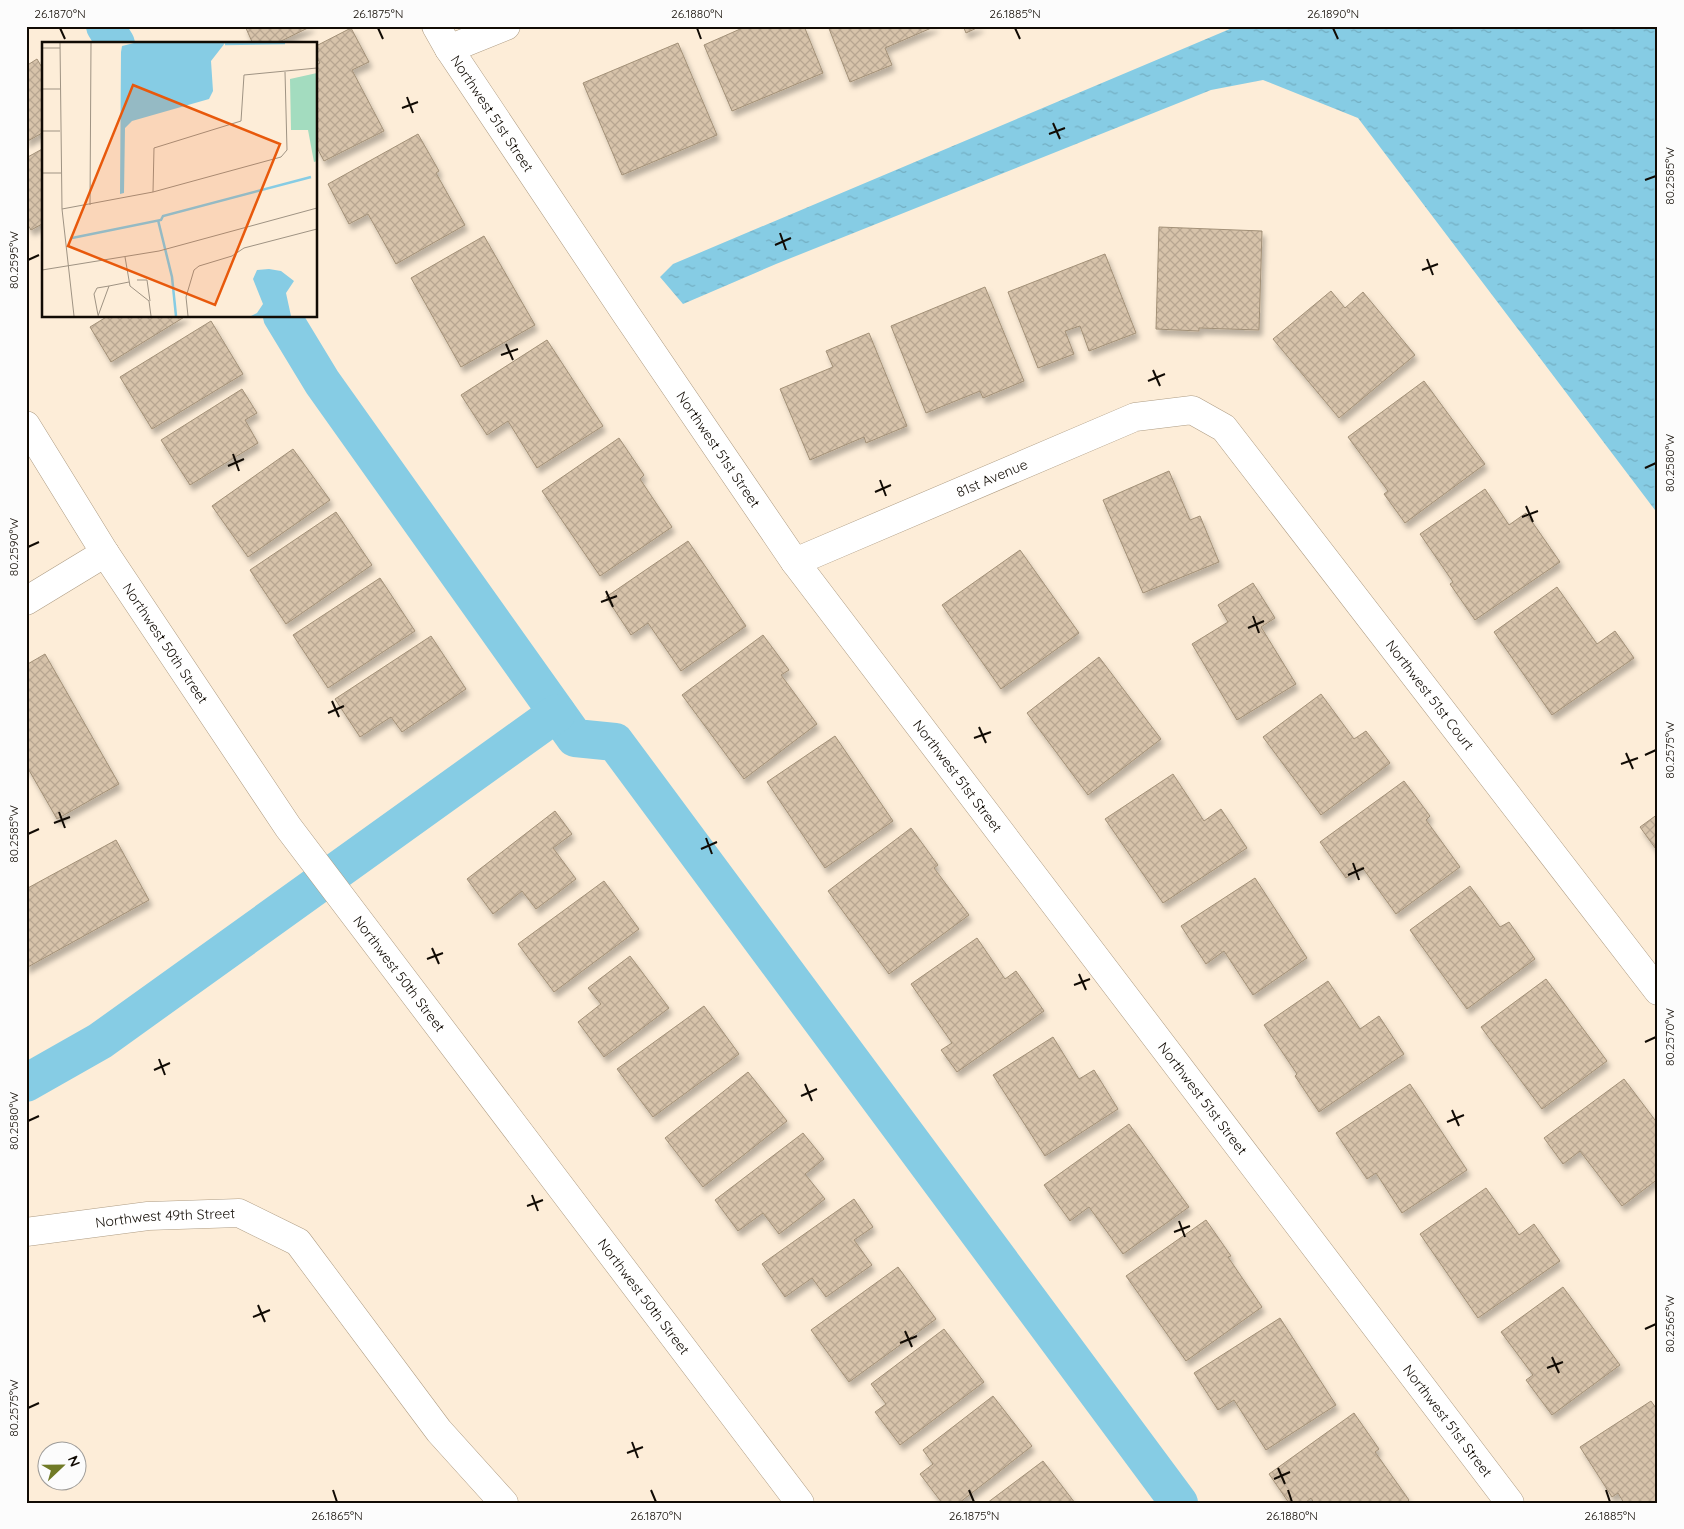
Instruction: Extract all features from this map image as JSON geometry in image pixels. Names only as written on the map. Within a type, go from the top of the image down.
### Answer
[{"type":"street","points":[[443,38],[506,26]]},
{"type":"street","name":"Northwest 51st Street","points":[[443,38],[626,314],[795,562],[1510,1503]]},
{"type":"street","name":"81st Avenue","points":[[795,562],[1135,417],[1192,410]]},
{"type":"street","name":"Northwest 51st Court","points":[[1192,410],[1224,428],[1658,991]]},
{"type":"street","name":"Northwest 50th Street","points":[[26,425],[105,553],[288,827],[800,1503]]},
{"type":"street","points":[[26,601],[105,553]]},
{"type":"street","name":"Northwest 49th Street","points":[[26,1232],[148,1216],[239,1213],[298,1242],[439,1431],[504,1503]]},
{"type":"water","points":[[1237,26],[1658,26],[1658,514],[1358,118],[1263,80],[1211,90],[776,264],[683,304],[660,277],[673,264]]},
{"type":"building","points":[[245,26],[312,26],[279,42],[252,42]]},
{"type":"building","points":[[747,26],[804,26],[823,73],[732,111],[704,45]]},
{"type":"building","points":[[828,26],[936,26],[885,48],[892,65],[850,82]]},
{"type":"building","points":[[963,26],[981,26],[966,33]]},
{"type":"building","points":[[351,28],[369,62],[352,70],[384,131],[324,161],[318,150],[318,64],[320,63],[318,60],[318,45]]},
{"type":"building","points":[[678,43],[717,135],[622,175],[583,83]]},
{"type":"building","points":[[37,59],[42,68],[42,133],[26,142],[26,66]]},
{"type":"building","points":[[418,134],[439,171],[436,173],[465,225],[396,264],[368,214],[349,224],[328,184]]},
{"type":"building","points":[[42,149],[42,224],[31,230],[26,222],[26,158]]},
{"type":"building","points":[[1159,227],[1262,231],[1259,330],[1199,328],[1199,331],[1156,329]]},
{"type":"building","points":[[484,236],[535,325],[461,367],[411,278]]},
{"type":"building","points":[[1105,254],[1136,333],[1089,351],[1080,326],[1065,331],[1074,354],[1038,368],[1008,292]]},
{"type":"building","points":[[985,287],[1024,381],[983,398],[980,391],[926,413],[891,326]]},
{"type":"building","points":[[1331,291],[1345,308],[1363,292],[1415,355],[1339,418],[1273,339]]},
{"type":"building","points":[[105,318],[183,318],[111,362],[90,327]]},
{"type":"building","points":[[211,321],[243,374],[152,429],[120,377]]},
{"type":"building","points":[[869,333],[907,426],[866,443],[864,437],[810,460],[780,389],[833,367],[826,351]]},
{"type":"building","points":[[547,340],[603,426],[537,468],[508,421],[487,435],[461,395]]},
{"type":"building","points":[[1424,381],[1485,464],[1405,523],[1384,494],[1388,491],[1348,437]]},
{"type":"building","points":[[242,389],[257,413],[245,420],[258,443],[190,485],[161,440]]},
{"type":"building","points":[[619,438],[644,475],[640,479],[672,527],[600,576],[542,491]]},
{"type":"building","points":[[293,449],[330,500],[248,557],[212,506]]},
{"type":"building","points":[[1169,471],[1190,520],[1200,516],[1219,562],[1143,593],[1103,500]]},
{"type":"building","points":[[1485,489],[1509,525],[1526,513],[1560,562],[1475,620],[1450,584],[1453,582],[1420,534]]},
{"type":"building","points":[[336,512],[372,565],[286,624],[250,570]]},
{"type":"building","points":[[688,541],[746,626],[681,671],[648,623],[631,635],[606,597]]},
{"type":"building","points":[[1020,550],[1079,633],[1001,689],[942,605]]},
{"type":"building","points":[[380,578],[415,631],[328,688],[293,635]]},
{"type":"building","points":[[1253,583],[1275,618],[1261,627],[1296,684],[1237,720],[1192,644],[1228,622],[1218,605]]},
{"type":"building","points":[[1557,587],[1597,644],[1615,631],[1634,658],[1552,715],[1494,632]]},
{"type":"building","points":[[763,635],[789,670],[781,675],[817,724],[744,779],[682,695]]},
{"type":"building","points":[[431,636],[466,689],[402,732],[391,717],[360,737],[335,699]]},
{"type":"building","points":[[45,654],[119,784],[57,819],[26,765],[26,665]]},
{"type":"building","points":[[1099,657],[1161,739],[1088,795],[1027,713]]},
{"type":"building","points":[[1321,694],[1354,739],[1366,731],[1390,763],[1321,815],[1263,737]]},
{"type":"building","points":[[835,736],[893,821],[825,868],[767,782]]},
{"type":"building","points":[[1173,774],[1204,821],[1221,809],[1247,848],[1163,903],[1105,819]]},
{"type":"building","points":[[1404,781],[1430,816],[1426,820],[1460,867],[1396,914],[1362,867],[1346,878],[1320,842]]},
{"type":"building","points":[[555,811],[572,834],[553,848],[576,879],[536,909],[522,891],[493,914],[467,879]]},
{"type":"building","points":[[1658,814],[1658,852],[1640,827]]},
{"type":"building","points":[[911,828],[938,865],[934,868],[969,915],[889,974],[828,891]]},
{"type":"building","points":[[116,840],[149,900],[26,968],[26,889]]},
{"type":"building","points":[[1255,878],[1307,958],[1253,995],[1224,951],[1206,964],[1181,926]]},
{"type":"building","points":[[604,881],[639,929],[554,992],[518,944]]},
{"type":"building","points":[[1470,886],[1500,927],[1509,922],[1535,959],[1467,1009],[1410,930]]},
{"type":"building","points":[[977,938],[1005,979],[1016,971],[1044,1011],[957,1072],[941,1050],[952,1043],[911,984]]},
{"type":"building","points":[[630,956],[669,1008],[604,1057],[578,1022],[601,1004],[588,988]]},
{"type":"building","points":[[1546,979],[1607,1061],[1542,1109],[1481,1027]]},
{"type":"building","points":[[1328,981],[1360,1029],[1379,1016],[1404,1054],[1319,1112],[1295,1076],[1297,1074],[1264,1025]]},
{"type":"building","points":[[704,1006],[739,1054],[653,1117],[617,1069]]},
{"type":"building","points":[[1053,1037],[1079,1079],[1094,1070],[1118,1109],[1045,1156],[993,1075]]},
{"type":"building","points":[[748,1072],[787,1121],[703,1187],[665,1138]]},
{"type":"building","points":[[1624,1079],[1658,1124],[1658,1179],[1622,1206],[1580,1151],[1563,1164],[1544,1138]]},
{"type":"building","points":[[1410,1084],[1467,1170],[1402,1213],[1376,1173],[1367,1179],[1336,1133]]},
{"type":"building","points":[[1129,1124],[1189,1207],[1123,1254],[1089,1207],[1070,1221],[1044,1185]]},
{"type":"building","points":[[803,1133],[824,1159],[805,1174],[825,1199],[779,1234],[763,1213],[738,1231],[715,1200]]},
{"type":"building","points":[[1486,1188],[1519,1235],[1534,1224],[1560,1261],[1478,1318],[1420,1234]]},
{"type":"building","points":[[854,1199],[873,1227],[854,1240],[872,1265],[826,1297],[812,1278],[785,1297],[762,1264]]},
{"type":"building","points":[[1206,1220],[1231,1256],[1228,1257],[1262,1307],[1186,1361],[1126,1276]]},
{"type":"building","points":[[898,1267],[936,1319],[849,1382],[811,1330]]},
{"type":"building","points":[[1563,1287],[1620,1365],[1552,1415],[1526,1380],[1533,1375],[1501,1332]]},
{"type":"building","points":[[1280,1318],[1336,1405],[1266,1450],[1234,1400],[1218,1410],[1194,1373]]},
{"type":"building","points":[[944,1329],[984,1382],[900,1445],[875,1412],[886,1404],[871,1384]]},
{"type":"building","points":[[993,1396],[1032,1446],[959,1503],[942,1503],[920,1474],[933,1464],[923,1450]]},
{"type":"building","points":[[1651,1401],[1658,1411],[1658,1503],[1624,1503],[1618,1493],[1612,1497],[1580,1447]]},
{"type":"building","points":[[1354,1413],[1379,1449],[1375,1452],[1409,1500],[1406,1503],[1314,1503],[1311,1498],[1305,1503],[1289,1503],[1269,1474]]},
{"type":"building","points":[[1043,1461],[1075,1503],[987,1503]]},
{"type":"waterway","points":[[105,26],[115,42]]},
{"type":"waterway","points":[[283,318],[322,382],[575,738],[615,742],[1179,1503]]},
{"type":"waterway","points":[[26,1083],[100,1041],[557,713]]}]
